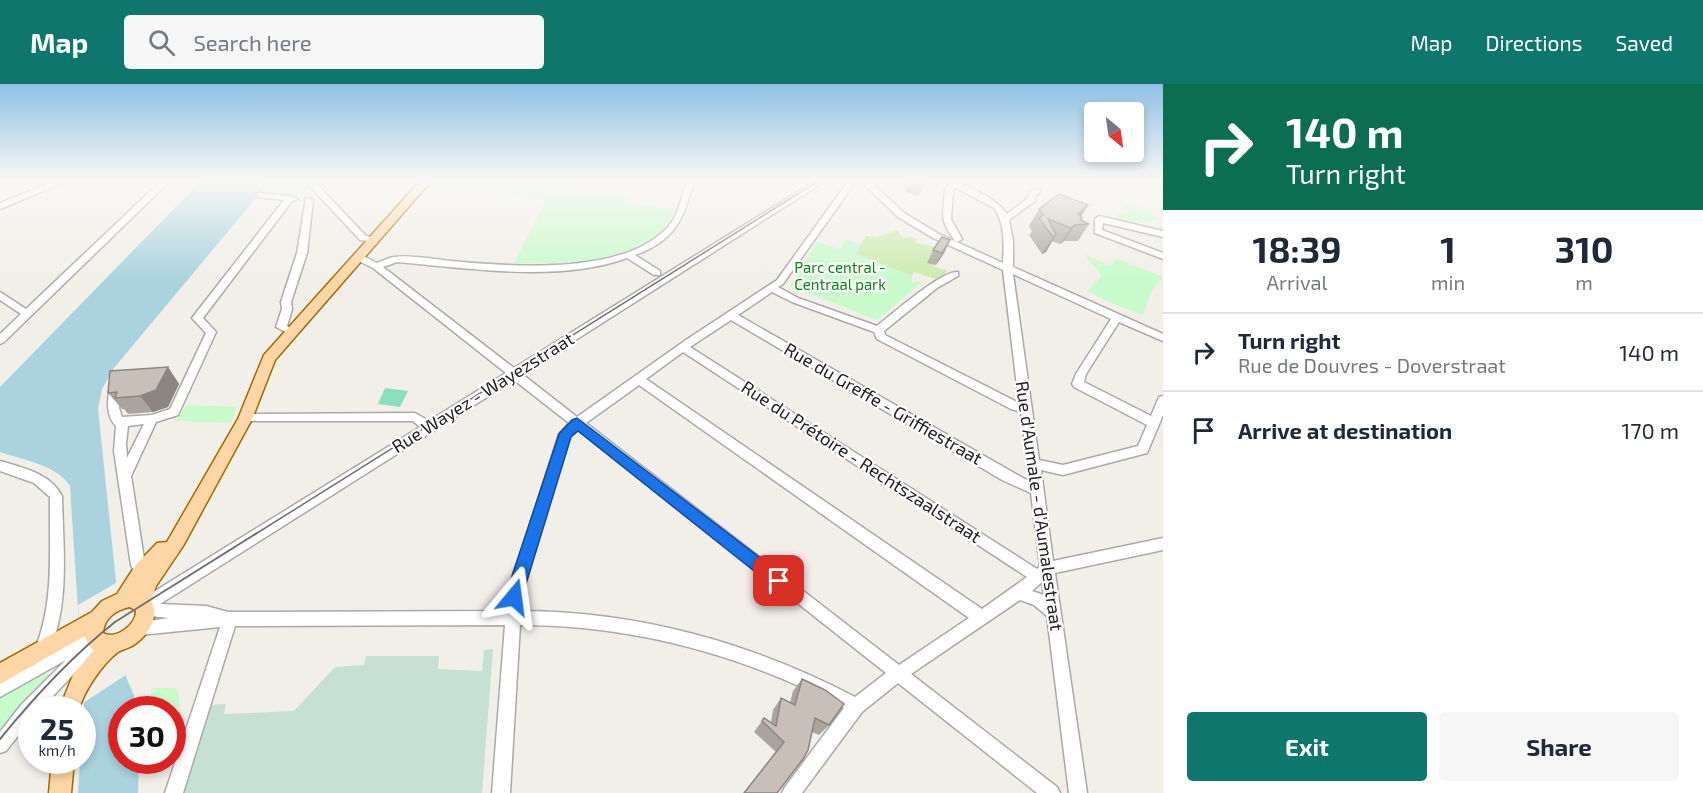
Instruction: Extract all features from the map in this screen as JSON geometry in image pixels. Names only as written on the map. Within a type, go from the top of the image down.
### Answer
[{"type":"main road","points":[[74,696],[141,572],[182,528],[208,487],[247,417],[269,358],[397,213]]},
{"type":"main road","points":[[0,674],[42,651],[114,625],[149,582],[177,541],[182,528]]},
{"type":"main road","points":[[60,793],[62,774]]},
{"type":"street","points":[[0,340],[132,213]]},
{"type":"street","points":[[115,381],[114,417],[117,422],[152,419],[174,412],[211,332],[197,318],[278,213]]},
{"type":"street","points":[[292,332],[281,327],[287,309],[286,302],[302,253],[307,213]]},
{"type":"street","points":[[339,213],[363,238],[373,240]]},
{"type":"street","points":[[376,266],[396,259],[555,268],[590,264],[628,255],[645,248],[669,231],[680,213]]},
{"type":"street","name":"Rue Wayez - Wayezstraat","points":[[114,625],[771,213]]},
{"type":"street","points":[[501,793],[512,618],[517,584],[565,434],[577,423],[730,315],[772,288],[786,275],[830,213]]},
{"type":"street","points":[[900,213],[919,226],[1163,338]]},
{"type":"street","points":[[946,213],[946,223],[958,239]]},
{"type":"street","points":[[1001,213],[1004,217],[1010,213]]},
{"type":"street","name":"Rue d'Aumale - d'Aumalestraat","points":[[1004,217],[1010,260],[1008,268],[1037,489],[1043,573],[1054,613],[1078,793]]},
{"type":"street","points":[[1161,230],[1099,219],[1098,231],[1163,256]]},
{"type":"street","points":[[628,255],[657,273]]},
{"type":"street","points":[[358,257],[376,266],[1051,793]]},
{"type":"street","points":[[878,330],[934,286],[955,274]]},
{"type":"street","points":[[772,288],[795,300],[878,330],[881,337],[1015,406],[1026,409]]},
{"type":"street","points":[[0,295],[27,314]]},
{"type":"street","name":"Rue du Greffe - Griffiestraat","points":[[730,315],[1006,476],[1025,486],[1037,489]]},
{"type":"street","points":[[1116,317],[1081,374],[1078,384],[1154,423]]},
{"type":"street","name":"Rue du Prétoire - Rechtszaalstraat","points":[[684,348],[1043,573]]},
{"type":"street","points":[[640,380],[982,618]]},
{"type":"street","points":[[1033,464],[1063,470],[1143,450],[1163,400]]},
{"type":"street","points":[[247,417],[415,417],[429,427]]},
{"type":"street","points":[[125,476],[152,419]]},
{"type":"street","points":[[123,422],[119,435],[122,469],[141,572]]},
{"type":"street","points":[[0,466],[40,480],[50,486],[56,496],[55,606],[50,636],[42,651]]},
{"type":"street","points":[[791,793],[856,706],[1043,573],[1163,544]]},
{"type":"street","points":[[1019,592],[1039,600],[1054,613]]},
{"type":"street","points":[[0,689],[114,625],[230,619],[512,618],[593,621],[686,638],[774,667],[856,706]]},
{"type":"street","points":[[174,793],[230,619]]},
{"type":"street","points":[[0,746],[27,711],[114,625]]},
{"type":"green space","points":[[539,213],[674,213],[664,229],[647,243],[628,252],[582,262],[514,263]]},
{"type":"green space","points":[[1119,213],[1125,215],[1125,213],[1150,213],[1160,218],[1144,222],[1116,219]]},
{"type":"green space","points":[[897,230],[903,238],[912,237],[918,240],[915,241],[917,243],[935,247],[934,266],[948,271],[938,280],[914,272],[912,276],[855,254],[866,236],[877,237]]},
{"type":"green space","name":"Parc central - Centraal park","points":[[846,240],[860,244],[856,254],[912,276],[912,284],[916,281],[921,283],[877,320],[790,286],[817,242],[839,249]]},
{"type":"green space","points":[[1084,254],[1111,266],[1116,258],[1163,277],[1151,292],[1143,315],[1087,291],[1102,276]]},
{"type":"green space","points":[[385,388],[408,391],[400,407],[378,404]]},
{"type":"green space","points":[[187,405],[237,407],[231,423],[175,421]]},
{"type":"green space","points":[[493,649],[482,793],[184,793],[210,705],[226,704],[224,714],[294,711],[335,667],[364,665],[366,656],[439,656],[438,669],[482,671],[484,650]]},
{"type":"green space","points":[[46,670],[49,675],[29,696],[18,696],[18,708],[0,730],[0,696]]},
{"type":"green space","points":[[151,688],[175,688],[179,696],[152,696]]},
{"type":"water","points":[[170,213],[243,213],[114,368],[102,389],[98,409],[126,677],[134,696],[108,696],[108,774],[139,774],[138,793],[78,793],[79,774],[96,774],[96,696],[83,696],[70,486],[57,473],[48,468],[0,452],[0,387]]},
{"type":"pier","points":[[121,580],[129,673],[94,696],[83,696],[78,605]]},
{"type":"building","points":[[1042,213],[1079,213],[1082,218],[1080,220],[1089,224],[1075,225],[1071,228],[1048,219],[1056,235],[1053,237],[1039,218],[1043,215]]},
{"type":"building","points":[[942,237],[950,240],[942,253],[933,250]]},
{"type":"building","points":[[168,367],[156,390],[140,396],[115,398],[117,392],[108,393],[110,371]]},
{"type":"building","points":[[802,679],[825,690],[844,704],[829,725],[815,718],[808,750],[777,793],[744,793],[784,742],[762,721],[764,718],[776,726],[781,698],[795,705]]},
{"type":"tram line","points":[[254,535],[767,213]]},
{"type":"tram line","points":[[0,739],[54,677],[115,622],[257,533]]},
{"type":"route","points":[[514,597],[565,434],[577,423],[779,581]]}]
